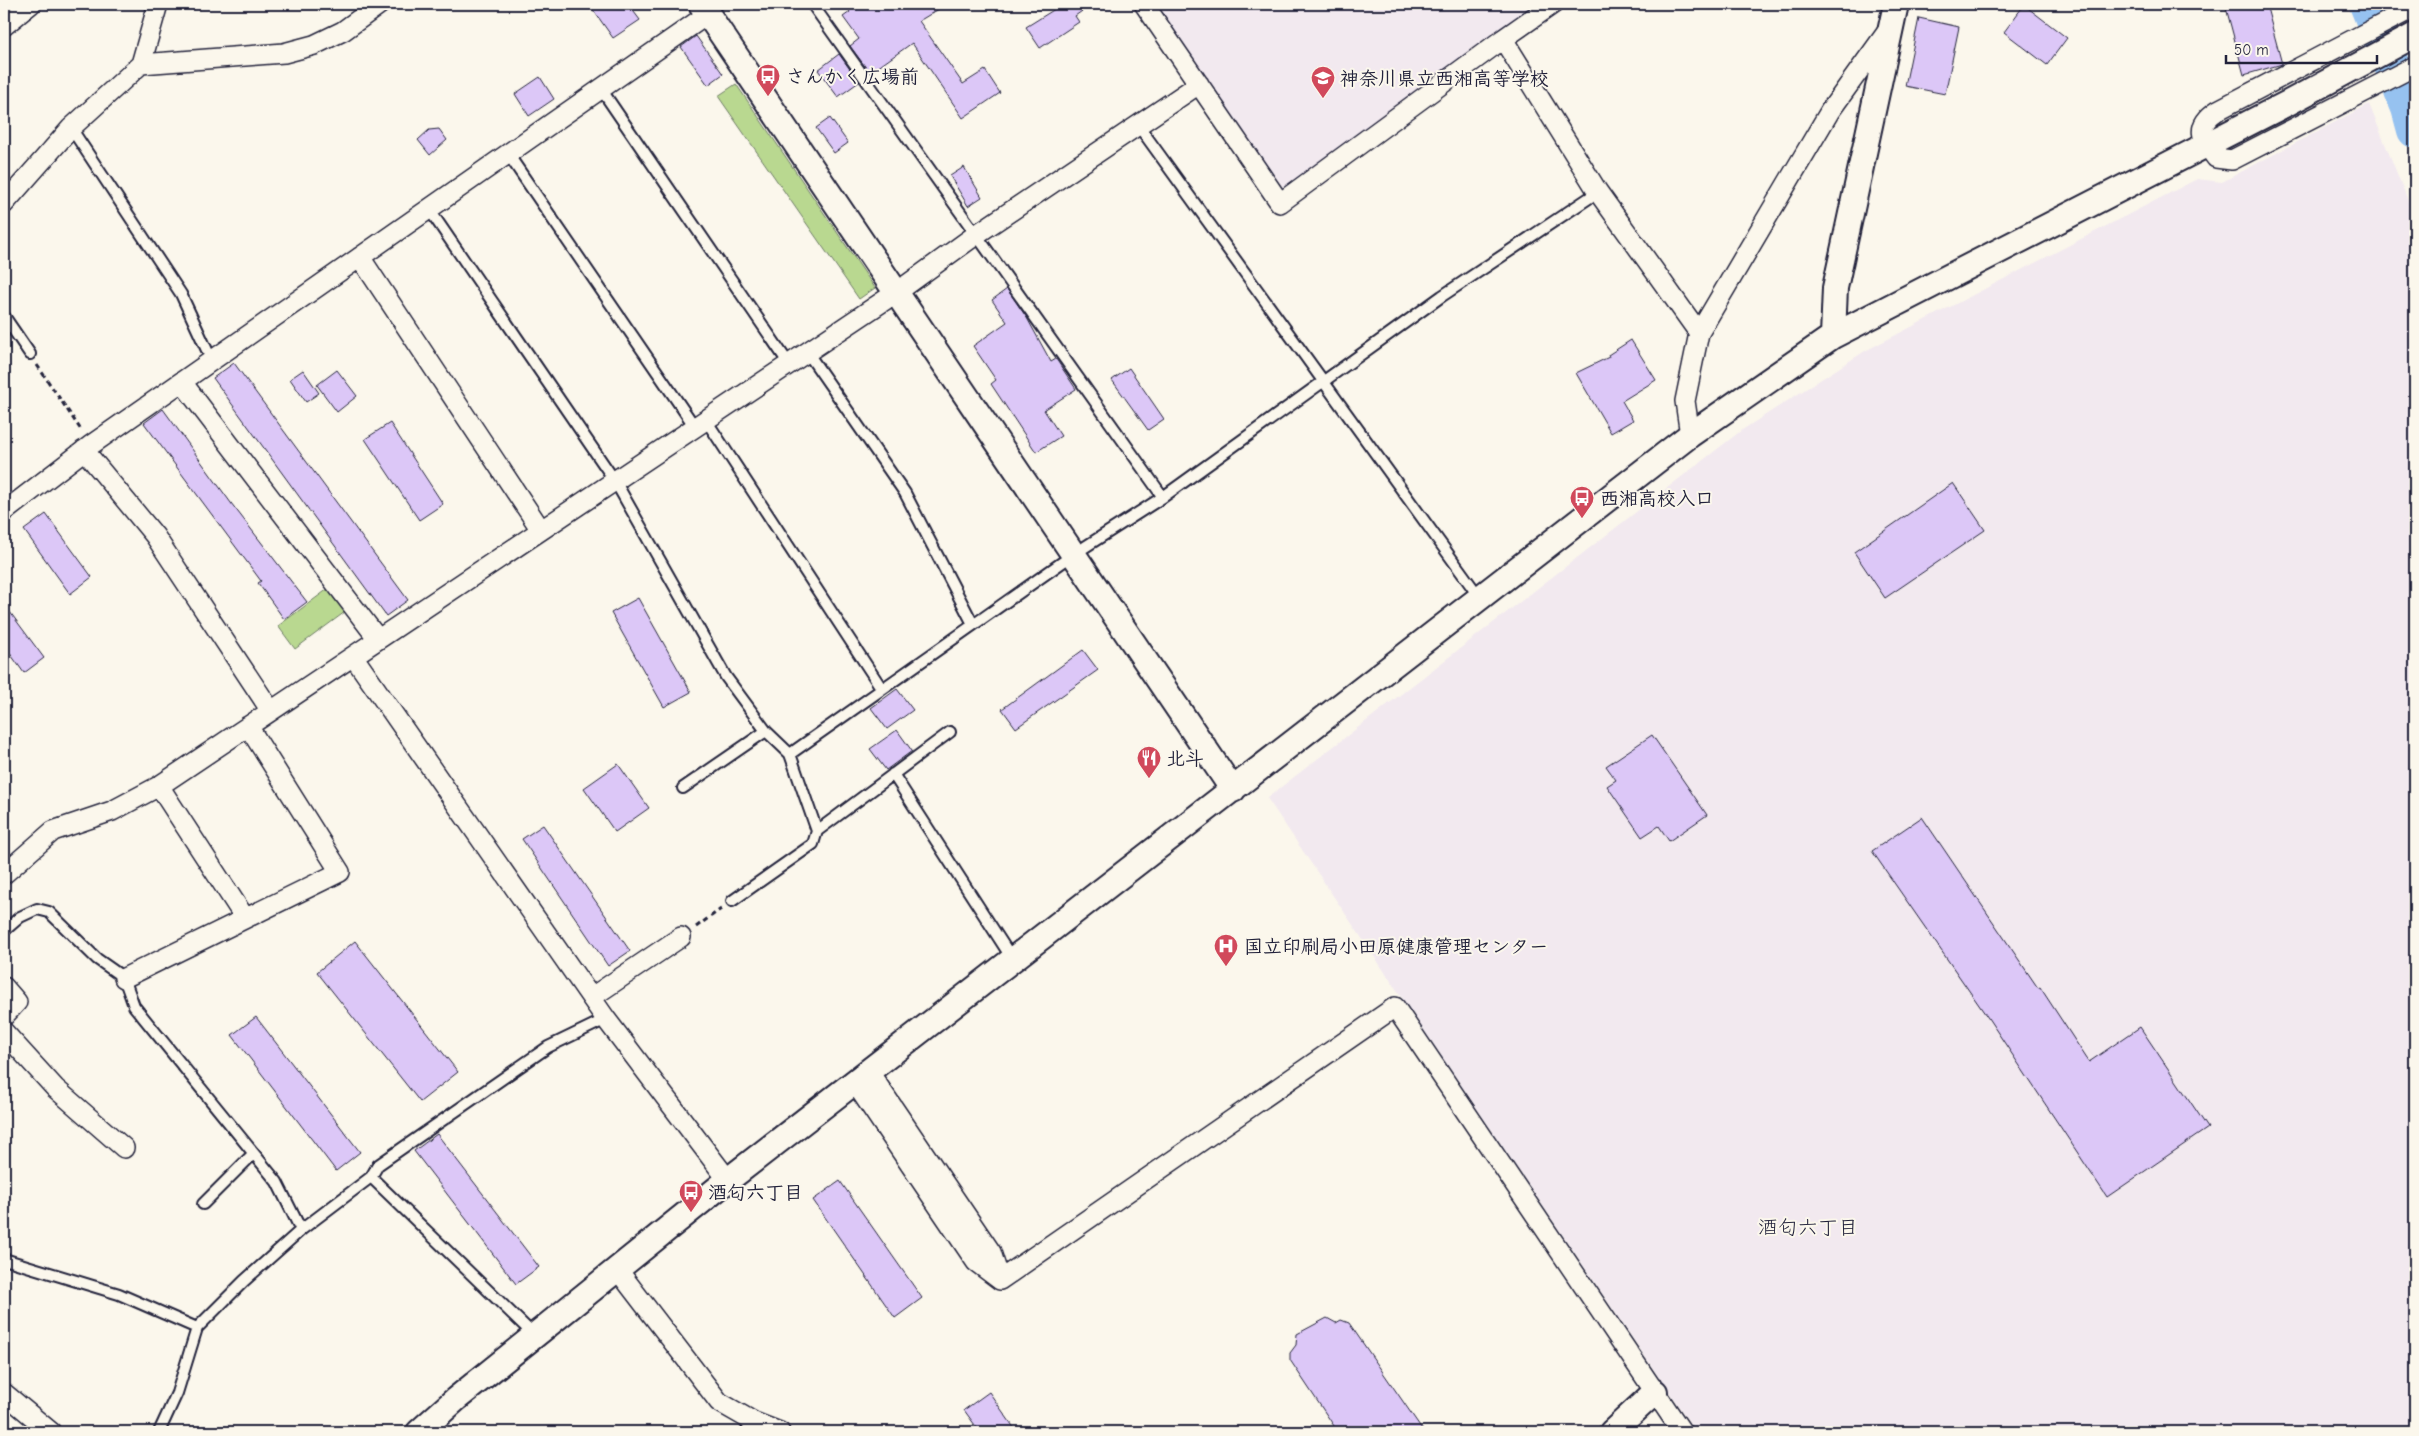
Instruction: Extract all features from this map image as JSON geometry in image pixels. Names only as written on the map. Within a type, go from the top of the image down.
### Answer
[{"type":"street","points":[[4,26],[31,4]]},
{"type":"street","points":[[4,204],[70,128],[141,64],[158,4]]},
{"type":"street","points":[[141,64],[284,53],[314,46],[343,31],[380,4]]},
{"type":"street","points":[[1144,4],[1280,203],[1553,4]]},
{"type":"street","points":[[2415,7],[2218,110],[2206,118],[2201,128],[2206,145],[2216,158],[2232,160],[2415,66]]},
{"type":"street","points":[[4,512],[88,448],[601,89],[704,9],[1233,790]]},
{"type":"street","points":[[1833,336],[1835,288],[1893,15]]},
{"type":"street","points":[[1690,435],[1685,401],[1699,333],[1830,111],[1893,15]]},
{"type":"street","points":[[419,1432],[534,1335],[728,1180],[1014,961],[1690,435],[1833,336],[2288,103],[2415,35]]},
{"type":"street","points":[[1503,39],[1598,192],[1699,333]]},
{"type":"street","points":[[4,874],[53,831],[112,811],[159,786],[896,292],[977,234],[1199,84]]},
{"type":"street","points":[[360,257],[541,530]]},
{"type":"street","points":[[182,382],[378,639]]},
{"type":"street","points":[[88,448],[155,536],[271,711]]},
{"type":"street","points":[[353,656],[606,1019],[728,1180]]},
{"type":"street","points":[[124,978],[340,872],[248,726]]},
{"type":"street","points":[[159,786],[245,918]]},
{"type":"street","points":[[592,997],[681,937]]},
{"type":"street","points":[[4,986],[17,1002],[4,1016]]},
{"type":"street","points":[[862,1078],[976,1262],[1000,1280],[1395,1008],[1682,1432]]},
{"type":"street","points":[[4,1032],[55,1088],[124,1148]]},
{"type":"street","points":[[617,1268],[719,1402],[750,1427],[780,1432]]},
{"type":"street","points":[[4,1392],[51,1432]]},
{"type":"street","points":[[1612,1432],[1655,1392]]},
{"type":"lane","points":[[812,4],[1163,497]]},
{"type":"lane","points":[[601,89],[789,364]]},
{"type":"lane","points":[[1138,125],[1480,599]]},
{"type":"lane","points":[[70,128],[181,294],[212,361]]},
{"type":"lane","points":[[508,154],[700,423],[882,689]]},
{"type":"lane","points":[[790,754],[1074,554],[1163,497],[1442,296],[1598,192]]},
{"type":"lane","points":[[429,209],[615,481],[726,676],[766,731],[790,754],[817,832]]},
{"type":"lane","points":[[4,316],[30,354]]},
{"type":"lane","points":[[807,352],[905,493],[973,624]]},
{"type":"lane","points":[[683,788],[766,731]]},
{"type":"lane","points":[[732,901],[813,844],[817,832],[950,732]]},
{"type":"lane","points":[[893,774],[1014,961]]},
{"type":"lane","points":[[4,931],[20,917],[37,909],[49,912],[97,959],[124,978],[134,1006],[277,1182],[302,1230]]},
{"type":"lane","points":[[159,1432],[177,1393],[197,1328],[244,1281],[302,1230],[371,1176],[378,1165],[548,1047],[606,1019]]},
{"type":"lane","points":[[202,1204],[253,1154]]},
{"type":"lane","points":[[371,1176],[534,1335]]},
{"type":"lane","points":[[4,1259],[119,1294],[197,1328]]},
{"type":"path","points":[[30,354],[88,448]]},
{"type":"path","points":[[681,937],[732,901]]},
{"type":"shaded area","name":"神奈川県立西湘高等学校","points":[[1152,4],[1556,4],[1288,194]]},
{"type":"shaded area","points":[[2369,104],[2415,218],[2415,1432],[1696,1432],[1267,798],[1742,430],[1865,351],[2197,179],[2222,182]]},
{"type":"green space","points":[[736,84],[875,288],[859,299],[718,96]]},
{"type":"green space","points":[[332,586],[349,609],[295,649],[278,626]]},
{"type":"building","points":[[589,4],[628,4],[640,20],[613,38]]},
{"type":"building","points":[[844,4],[947,4],[919,21],[963,84],[985,70],[1000,93],[963,118],[912,43],[870,73],[850,46],[859,39],[843,17],[850,12]]},
{"type":"building","points":[[1063,4],[1092,4],[1075,16],[1079,22],[1040,48],[1026,27]]},
{"type":"building","points":[[2225,4],[2266,4],[2282,64],[2244,75]]},
{"type":"building","points":[[2024,5],[2067,38],[2047,65],[2004,32]]},
{"type":"building","points":[[1919,18],[1959,27],[1945,94],[1905,86]]},
{"type":"building","points":[[696,36],[723,74],[708,85],[681,47]]},
{"type":"building","points":[[839,54],[859,82],[838,97],[818,70]]},
{"type":"building","points":[[540,77],[554,99],[529,116],[515,94]]},
{"type":"building","points":[[830,118],[848,143],[834,153],[816,128]]},
{"type":"building","points":[[439,129],[447,140],[430,155],[418,140],[429,130]]},
{"type":"building","points":[[964,167],[982,197],[968,206],[950,176]]},
{"type":"building","points":[[1007,289],[1027,318],[1051,362],[1056,359],[1076,389],[1044,410],[1061,436],[1036,452],[991,384],[996,380],[973,346],[1007,322],[992,300]]},
{"type":"building","points":[[1631,340],[1656,380],[1622,401],[1633,420],[1611,433],[1576,373],[1609,357],[1608,355]]},
{"type":"building","points":[[234,363],[408,600],[386,616],[213,378]]},
{"type":"building","points":[[1129,368],[1164,419],[1148,430],[1112,380]]},
{"type":"building","points":[[303,370],[319,393],[306,402],[290,379]]},
{"type":"building","points":[[337,370],[357,396],[337,412],[317,385]]},
{"type":"building","points":[[163,409],[231,503],[307,602],[284,619],[258,583],[261,581],[144,423]]},
{"type":"building","points":[[390,423],[443,504],[419,520],[365,439]]},
{"type":"building","points":[[1953,483],[1985,530],[1885,598],[1854,552]]},
{"type":"building","points":[[46,514],[92,577],[70,594],[24,530]]},
{"type":"building","points":[[638,598],[691,692],[664,707],[611,613]]},
{"type":"building","points":[[4,604],[44,658],[24,673],[4,645]]},
{"type":"building","points":[[1083,650],[1098,670],[1016,728],[1002,709]]},
{"type":"building","points":[[897,689],[913,710],[887,729],[871,708]]},
{"type":"building","points":[[897,730],[912,751],[886,770],[870,749]]},
{"type":"building","points":[[1652,735],[1707,815],[1669,841],[1659,826],[1642,837],[1607,786],[1616,780],[1606,766]]},
{"type":"building","points":[[618,764],[649,808],[615,832],[584,788]]},
{"type":"building","points":[[1922,817],[2038,988],[2040,987],[2089,1062],[2140,1027],[2208,1128],[2107,1197],[1988,1018],[1872,851]]},
{"type":"building","points":[[543,825],[630,951],[608,966],[522,839]]},
{"type":"building","points":[[355,941],[458,1072],[420,1102],[317,972]]},
{"type":"building","points":[[256,1017],[360,1152],[336,1171],[232,1035]]},
{"type":"building","points":[[437,1134],[539,1267],[516,1284],[414,1151]]},
{"type":"building","points":[[840,1181],[922,1298],[895,1318],[813,1200]]},
{"type":"building","points":[[1327,1318],[1336,1323],[1341,1320],[1349,1323],[1424,1432],[1338,1432],[1290,1360],[1290,1353],[1296,1345],[1297,1334]]},
{"type":"building","points":[[989,1392],[1017,1432],[980,1432],[964,1410]]},
{"type":"waterway","points":[[2367,4],[2409,108],[2415,130]]},
{"type":"place","name":"さんかく広場前","points":[[768,97]]},
{"type":"place","name":"神奈川県立西湘高等学校","points":[[1323,99]]},
{"type":"place","name":"西湘高校入口","points":[[1582,519]]},
{"type":"place","name":"北斗","points":[[1149,779]]},
{"type":"place","name":"国立印刷局小田原健康管理センター","points":[[1226,967]]},
{"type":"place","name":"酒匂六丁目","points":[[691,1213]]},
{"type":"district","name":"酒匂六丁目","points":[[1808,1227]]}]
